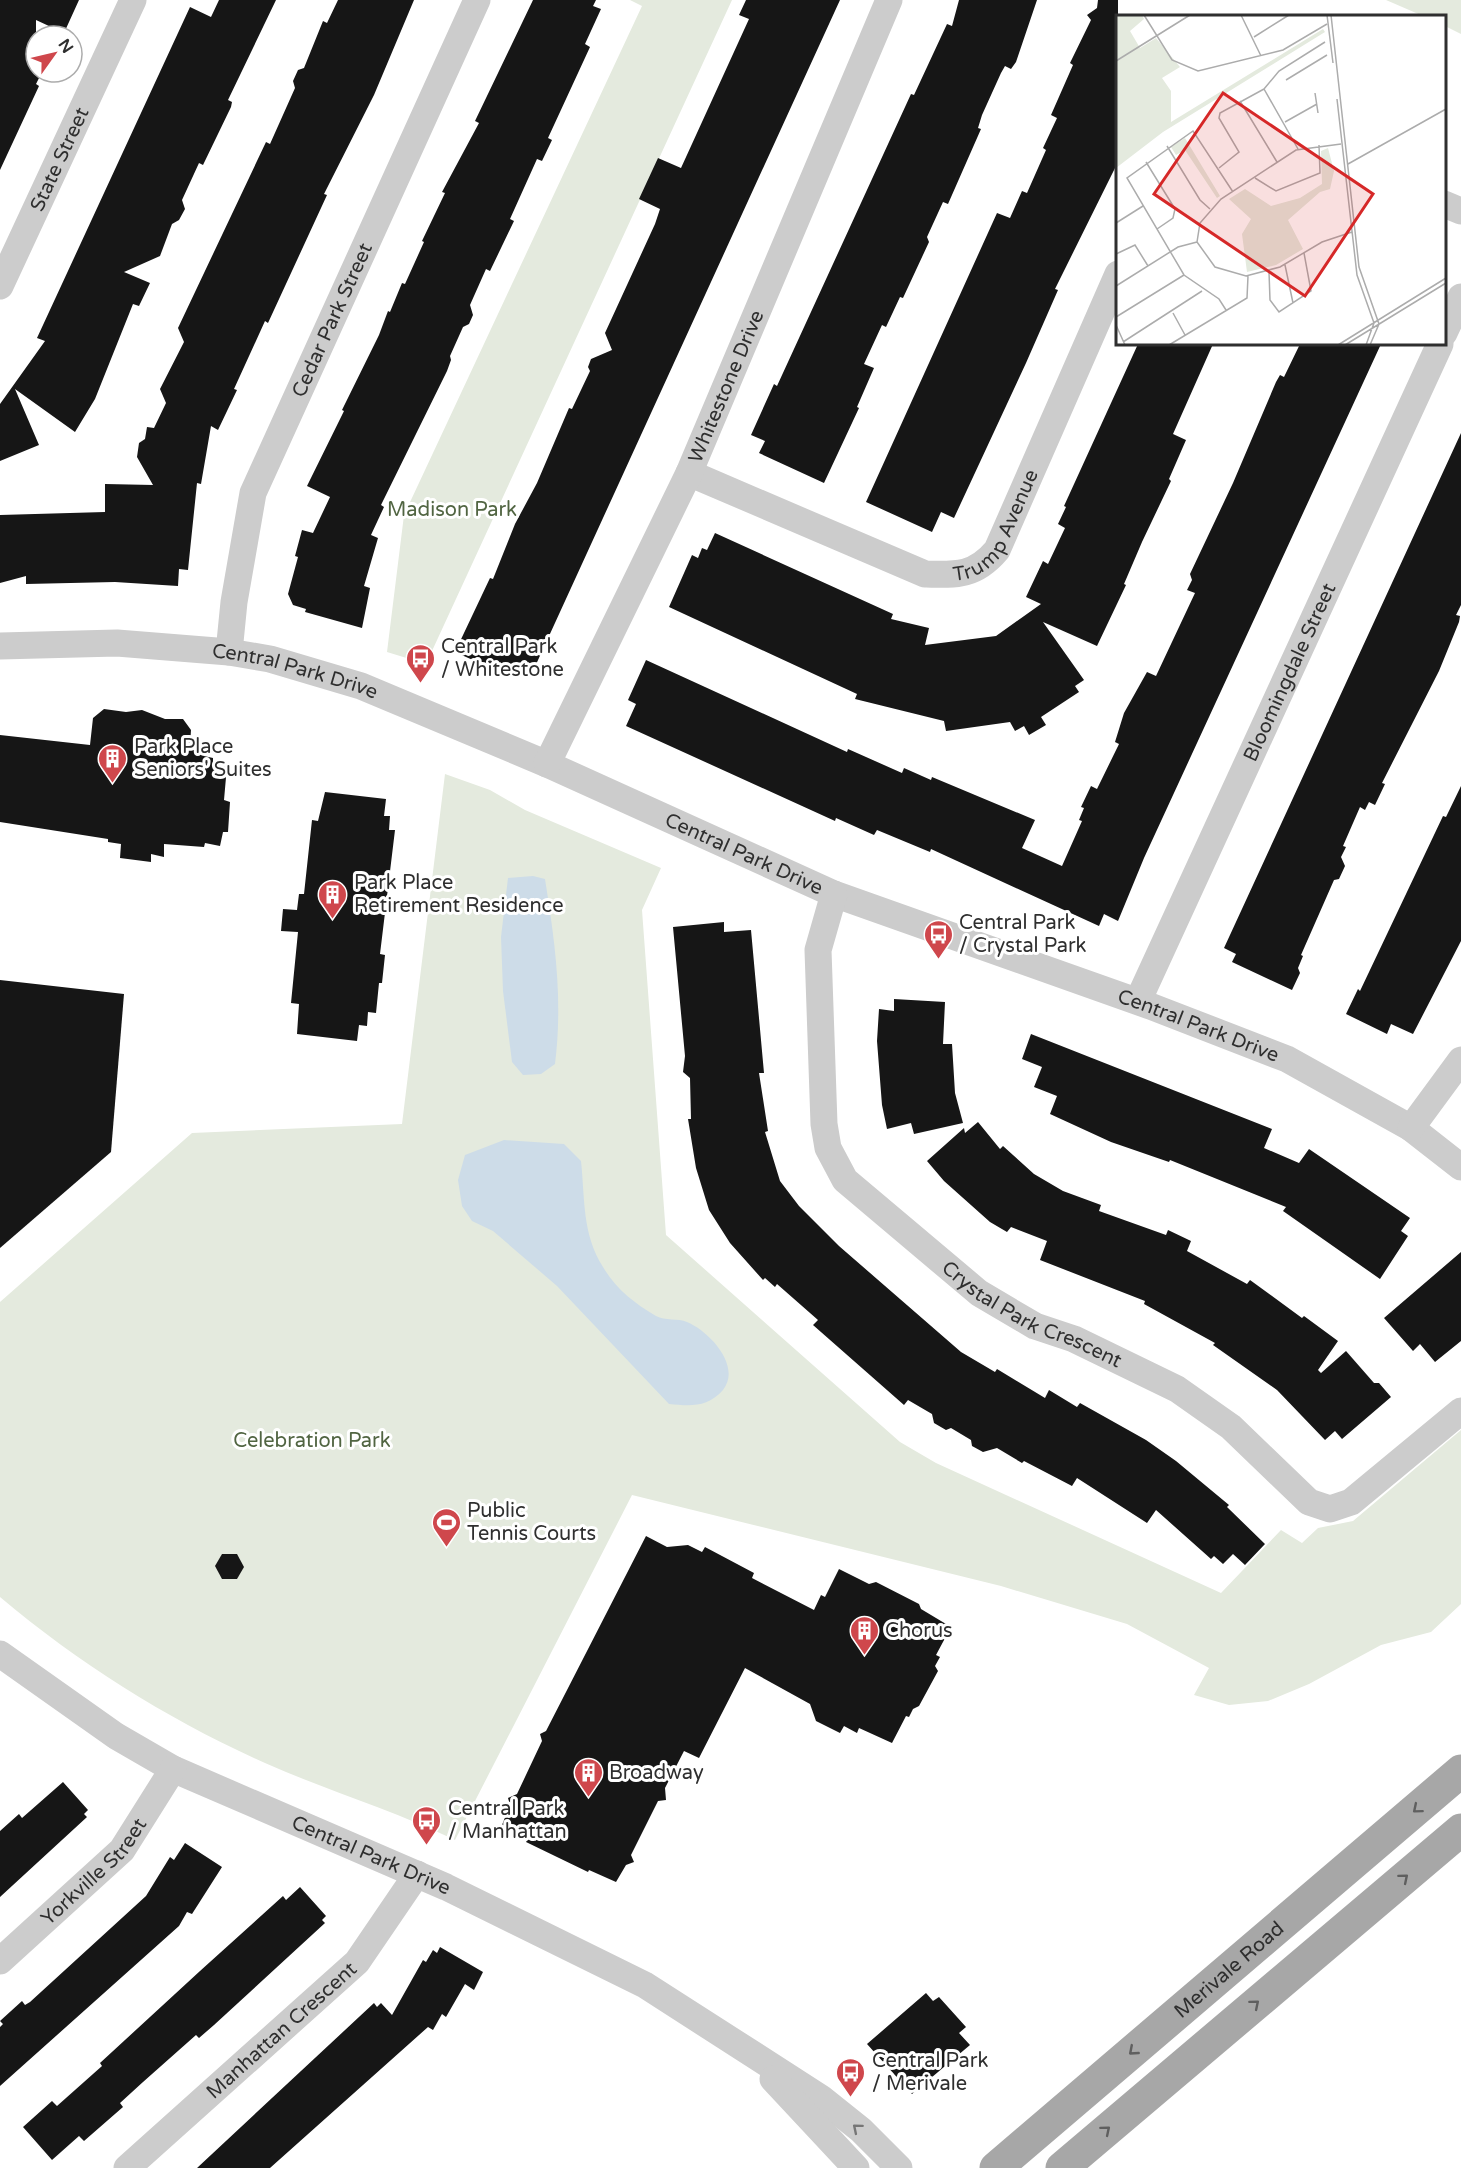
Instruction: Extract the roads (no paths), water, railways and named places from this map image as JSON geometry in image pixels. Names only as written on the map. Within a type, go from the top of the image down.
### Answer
[{"type":"main road","name":"Merivale Road","points":[[996,2168],[1461,1771]]},
{"type":"main road","points":[[1062,2168],[1461,1830]]},
{"type":"street","name":"State Street","points":[[0,286],[133,0]]},
{"type":"street","name":"Cedar Park Street","points":[[229,652],[234,602],[253,493],[477,0]]},
{"type":"street","name":"Whitestone Drive","points":[[547,764],[689,473],[889,0]]},
{"type":"street","points":[[1446,205],[1461,211]]},
{"type":"street","name":"Trump Avenue","points":[[689,473],[925,574],[960,575],[986,563],[997,550],[1116,279]]},
{"type":"street","points":[[1446,329],[1461,297]]},
{"type":"street","name":"Bloomingdale Street","points":[[1138,1001],[1440,345]]},
{"type":"street","name":"Central Park Drive","points":[[0,646],[117,643],[229,652],[270,659],[361,686],[547,764],[834,894],[1138,1001],[1287,1059],[1411,1128],[1461,1167]]},
{"type":"street","name":"Crystal Park Crescent","points":[[834,894],[818,950],[824,1124],[828,1148],[845,1180],[979,1293],[1035,1326],[1074,1339],[1178,1389],[1231,1427],[1297,1492],[1320,1507],[1330,1509],[1351,1502],[1461,1411]]},
{"type":"street","points":[[1411,1128],[1461,1060]]},
{"type":"street","name":"Central Park Drive","points":[[0,1654],[116,1736],[172,1769],[417,1874],[645,1984],[821,2098],[861,2130],[899,2168]]},
{"type":"street","name":"Yorkville Street","points":[[0,1961],[122,1850],[172,1769]]},
{"type":"street","name":"Manhattan Crescent","points":[[127,2168],[357,1962],[417,1874]]},
{"type":"street","name":"Central Park Drive","points":[[748,2051],[856,2168]]},
{"type":"water","points":[[533,876],[545,879],[549,902],[557,971],[557,1040],[555,1064],[541,1074],[523,1075],[512,1062],[503,991],[501,937],[508,878]]},
{"type":"water","points":[[504,1140],[564,1144],[581,1161],[588,1229],[596,1255],[620,1289],[640,1306],[660,1318],[687,1322],[713,1341],[726,1360],[728,1371],[728,1381],[717,1396],[698,1404],[669,1404],[557,1286],[493,1231],[472,1221],[462,1206],[458,1180],[465,1155]]},
{"type":"place","name":"Central Park / Whitestone","points":[[420,684]]},
{"type":"place","name":"Park Place Seniors' Suites","points":[[113,784]]},
{"type":"place","name":"Park Place Retirement Residence","points":[[333,920]]},
{"type":"place","name":"Central Park / Crystal Park","points":[[938,960]]},
{"type":"place","name":"Public Tennis Courts","points":[[446,1548]]},
{"type":"place","name":"Chorus","points":[[864,1656]]},
{"type":"place","name":"Broadway","points":[[588,1798]]},
{"type":"place","name":"Central Park / Manhattan","points":[[427,1846]]},
{"type":"place","name":"Central Park / Merivale","points":[[851,2098]]},
{"type":"park label","name":"Madison Park","points":[[452,509]]},
{"type":"park label","name":"Celebration Park","points":[[312,1440]]}]
